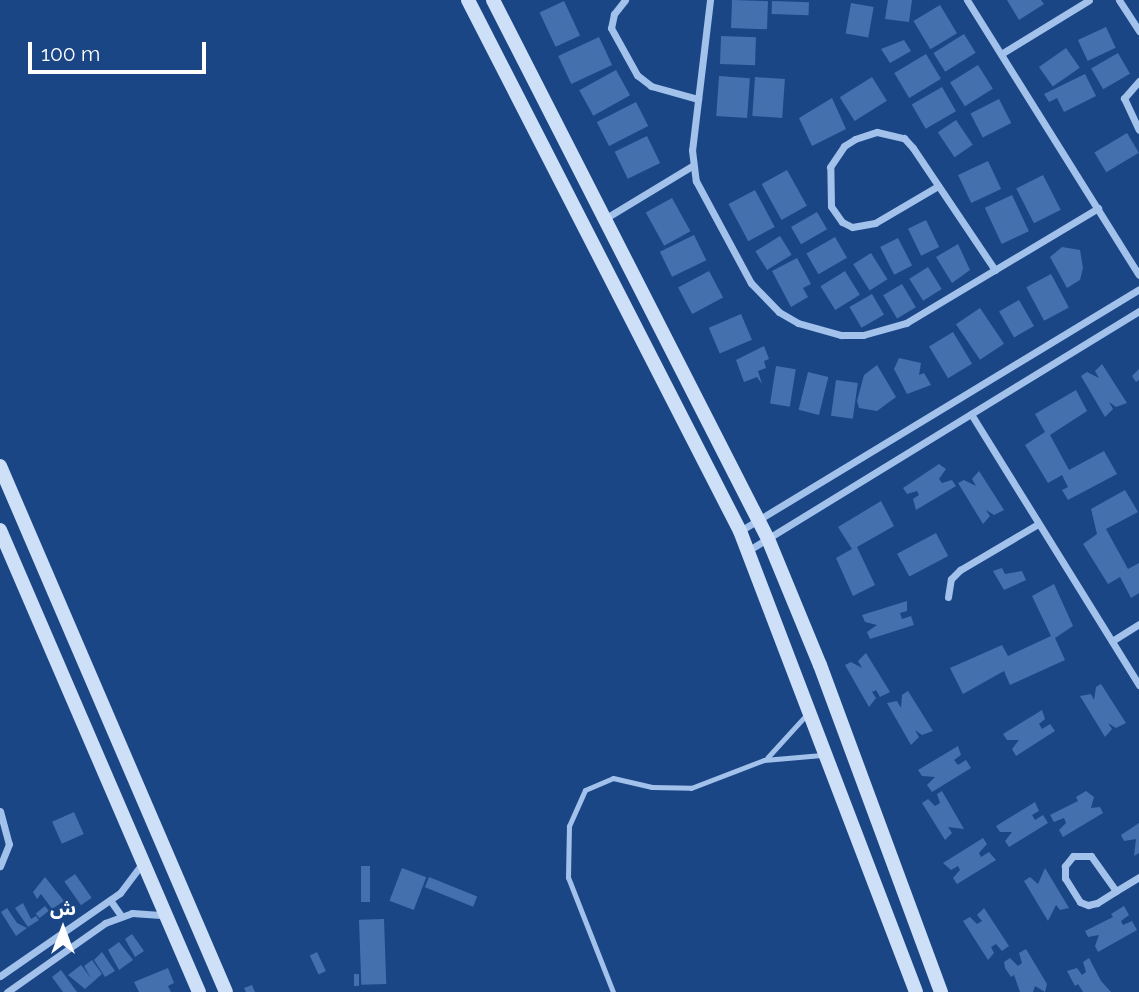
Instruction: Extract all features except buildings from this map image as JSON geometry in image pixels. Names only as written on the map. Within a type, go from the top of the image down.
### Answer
[{"type":"street","points":[[468,0],[749,550],[916,992]]},
{"type":"street","points":[[494,0],[768,538],[820,666],[941,992]]},
{"type":"street","points":[[625,0],[614,14],[611,28],[637,75],[650,86],[698,99]]},
{"type":"street","points":[[710,0],[692,166],[700,192],[751,283],[779,312],[819,331],[841,335],[885,331],[995,270],[1098,208]]},
{"type":"street","points":[[967,0],[1139,275]]},
{"type":"street","points":[[1001,54],[1090,0]]},
{"type":"street","points":[[1119,0],[1139,31]]},
{"type":"street","points":[[1139,81],[1125,98],[1139,130]]},
{"type":"street","points":[[938,186],[875,223],[852,226],[842,222],[831,206],[830,167],[844,146],[877,132],[891,132],[913,148],[995,270]]},
{"type":"street","points":[[606,218],[692,166]]},
{"type":"street","points":[[740,531],[1139,289]]},
{"type":"street","points":[[749,550],[1139,311]]},
{"type":"street","points":[[971,414],[1139,685]]},
{"type":"street","points":[[0,466],[226,992]]},
{"type":"street","points":[[948,597],[955,574],[1038,524]]},
{"type":"street","points":[[0,530],[199,992]]},
{"type":"street","points":[[1112,641],[1139,624]]},
{"type":"street","points":[[0,811],[9,844],[0,866]]},
{"type":"street","points":[[1116,891],[1091,856],[1073,856],[1065,866],[1065,878],[1084,904],[1093,905],[1138,878]]},
{"type":"street","points":[[0,976],[110,900],[130,884],[142,863]]},
{"type":"street","points":[[110,900],[121,916]]},
{"type":"street","points":[[7,992],[121,916],[165,915]]},
{"type":"lane","points":[[764,760],[809,710]]},
{"type":"lane","points":[[613,992],[568,877],[566,842],[579,798],[603,779],[691,788],[764,760],[826,755]]}]
